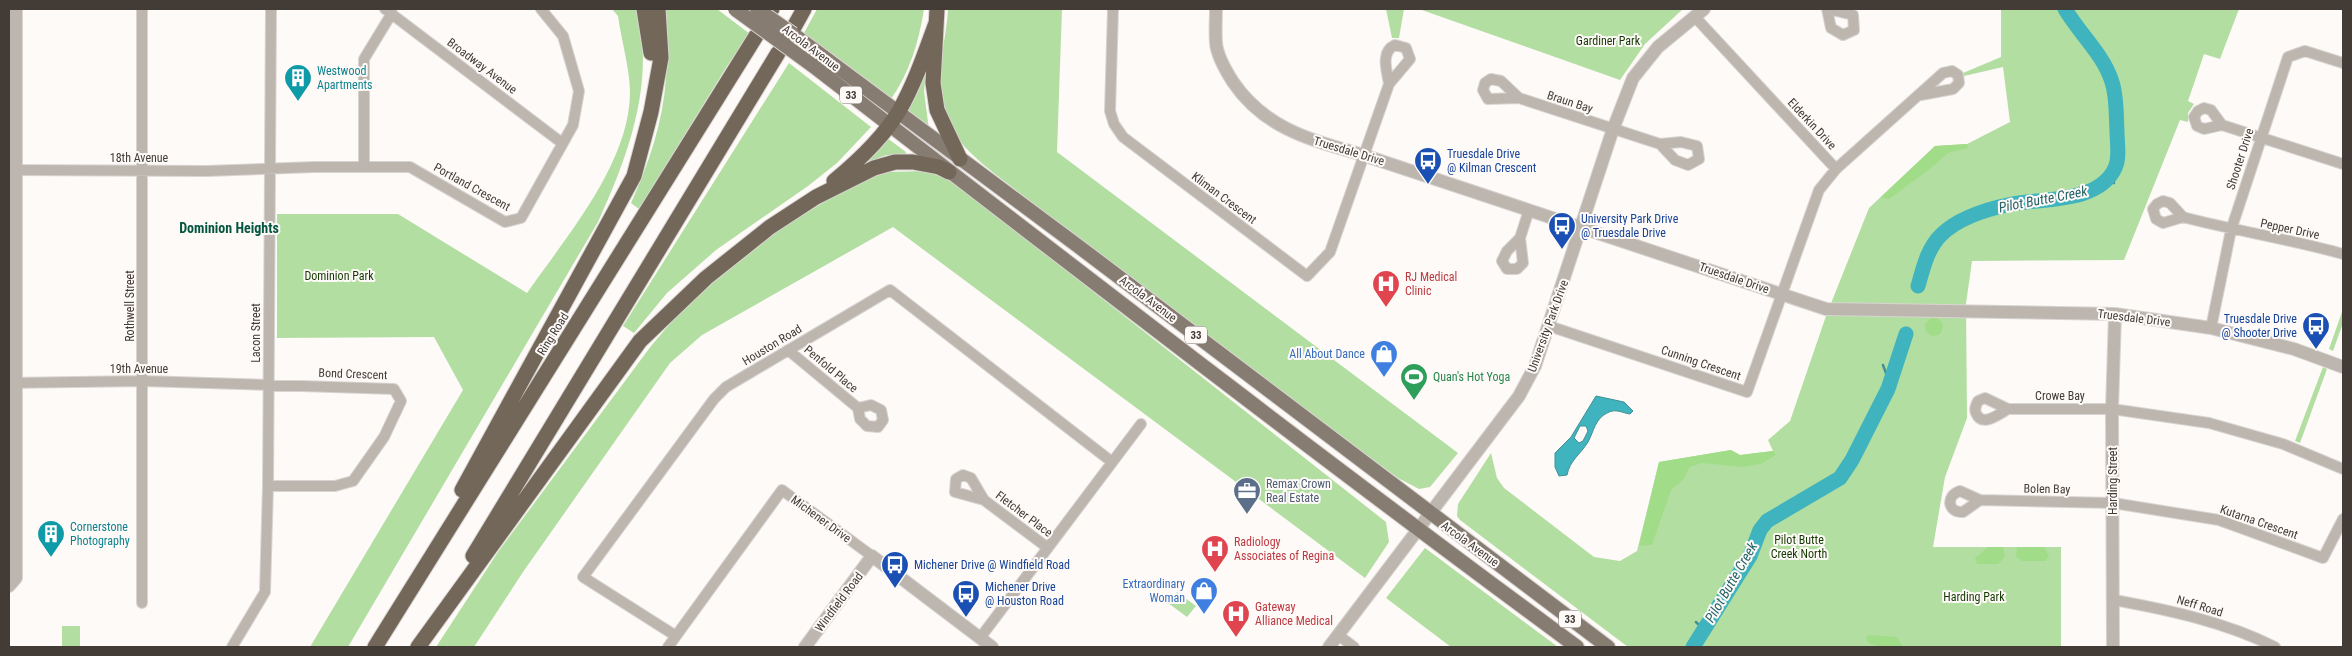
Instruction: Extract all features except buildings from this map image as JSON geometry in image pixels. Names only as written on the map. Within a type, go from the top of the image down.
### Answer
[{"type":"highway","points":[[644,9],[651,47],[651,112]]},
{"type":"highway","points":[[385,631],[634,176],[651,112],[661,58],[658,9]]},
{"type":"highway","points":[[794,27],[804,9]]},
{"type":"highway","points":[[816,197],[852,166],[898,112],[915,79],[937,16]]},
{"type":"highway","points":[[937,16],[932,84],[946,132],[960,159]]},
{"type":"highway","name":"Ring Road","points":[[374,647],[756,36]]},
{"type":"highway","points":[[418,647],[778,53]]},
{"type":"highway","points":[[418,647],[640,341],[706,278],[770,227],[816,197],[874,168],[895,162],[928,164],[949,172]]},
{"type":"main road","name":"Arcola Avenue","points":[[735,9],[898,112],[1292,408],[1430,515],[1608,647]]},
{"type":"main road","name":"Arcola Avenue","points":[[767,9],[816,60],[889,124],[949,172],[1418,530],[1577,647]]},
{"type":"street","points":[[11,581],[13,170],[16,9]]},
{"type":"street","name":"Rothwell Street","points":[[142,9],[142,603]]},
{"type":"street","name":"Lacon Street","points":[[232,647],[265,592],[268,486],[271,9]]},
{"type":"street","name":"Portland Crescent","points":[[269,169],[410,167],[505,222],[521,218],[573,125],[579,91],[563,36],[541,9]]},
{"type":"street","name":"Kliman Crescent","points":[[1113,9],[1110,111],[1114,124],[1123,137],[1307,276],[1330,252],[1363,155]]},
{"type":"street","name":"Truesdale Drive","points":[[1216,9],[1216,45],[1226,72],[1242,95],[1269,120],[1303,137],[1583,227],[1826,309],[2115,314],[2211,328],[2294,349],[2343,367]]},
{"type":"street","points":[[364,167],[364,59],[389,11]]},
{"type":"street","name":"Broadway Avenue","points":[[389,11],[562,144]]},
{"type":"street","name":"University Park Drive","points":[[1329,647],[1519,396],[1535,366],[1583,227],[1613,129],[1633,78],[1658,47],[1700,13]]},
{"type":"street","name":"Elderkin Drive","points":[[1700,13],[1836,169],[1819,190],[1781,294]]},
{"type":"street","name":"Shooter Drive","points":[[2211,328],[2231,230],[2288,57],[2294,53],[2305,51],[2343,63]]},
{"type":"street","points":[[1363,155],[1389,84]]},
{"type":"street","points":[[1836,169],[1920,95]]},
{"type":"street","name":"Braun Bay","points":[[1519,98],[1660,144]]},
{"type":"street","points":[[2222,125],[2343,164]]},
{"type":"street","name":"18th Avenue","points":[[13,170],[143,171],[269,169]]},
{"type":"street","points":[[1520,238],[1529,210]]},
{"type":"street","name":"Pepper Drive","points":[[2183,217],[2231,230],[2300,242],[2343,254]]},
{"type":"street","name":"Houston Road","points":[[676,636],[582,577],[714,399],[726,387],[890,290],[1112,462]]},
{"type":"street","name":"Cunning Crescent","points":[[1549,326],[1748,392],[1781,294]]},
{"type":"street","name":"Harding Street","points":[[2113,647],[2112,408],[2115,314]]},
{"type":"street","name":"Penfold Place","points":[[788,350],[858,408]]},
{"type":"street","name":"19th Avenue","points":[[13,383],[143,381],[269,383]]},
{"type":"street","name":"Bond Crescent","points":[[268,486],[336,486],[353,481],[384,437],[401,401],[394,389],[269,383]]},
{"type":"street","points":[[2112,408],[2209,422],[2283,444],[2343,469]]},
{"type":"street","name":"Crowe Bay","points":[[2008,409],[2112,408]]},
{"type":"street","points":[[980,638],[1141,424]]},
{"type":"street","name":"Michener Drive","points":[[668,647],[782,490],[992,647]]},
{"type":"street","name":"Fletcher Place","points":[[984,500],[1048,548]]},
{"type":"street","name":"Bolen Bay","points":[[1980,500],[2113,503]]},
{"type":"street","name":"Kutarna Crescent","points":[[2113,503],[2219,520],[2323,558],[2343,519]]},
{"type":"street","name":"Windfield Road","points":[[805,647],[872,556]]},
{"type":"street","name":"Neff Road","points":[[2114,600],[2171,610],[2252,636],[2275,647]]},
{"type":"street","points":[[1338,635],[1354,647]]},
{"type":"green space","name":"Dominion Park","points":[[612,9],[637,9],[642,37],[643,64],[641,91],[629,144],[598,222],[348,647],[310,647],[463,390],[434,337],[277,338],[277,214],[398,214],[527,293],[577,224],[608,172],[627,119],[630,83],[618,16]]},
{"type":"green space","points":[[665,9],[717,9],[750,34],[727,66],[639,209],[631,203],[644,173],[662,110],[666,78]]},
{"type":"green space","points":[[817,9],[924,9],[913,56],[898,89],[891,99],[803,35]]},
{"type":"green space","points":[[948,9],[1062,9],[1057,152],[1458,453],[1430,487],[1419,489],[1398,478],[1167,309],[976,158],[957,138],[950,127],[944,113],[941,98],[940,69]]},
{"type":"green space","points":[[1386,9],[1404,9],[1399,38],[1392,38]]},
{"type":"green space","name":"Gardiner Park","points":[[1419,9],[1683,9],[1645,44],[1620,80]]},
{"type":"green space","name":"Pilot Butte Creek North","points":[[2001,9],[2239,9],[2220,59],[2204,54],[2188,101],[2194,104],[2188,113],[2188,122],[2180,120],[2124,260],[1972,261],[1966,304],[1967,418],[1945,477],[1933,547],[2061,547],[2061,647],[1628,647],[1460,520],[1457,516],[1458,504],[1491,453],[1497,478],[1504,488],[1594,557],[1620,561],[1637,551],[1659,462],[1731,450],[1740,455],[1773,451],[1768,440],[1790,421],[1826,316],[1869,208],[1935,146],[1967,144],[2010,122],[2003,67],[1964,76],[1963,73],[2001,57]]},
{"type":"green space","points":[[927,62],[924,91],[929,130],[902,109]]},
{"type":"green space","points":[[789,63],[871,127],[837,163],[808,186],[716,250],[667,293],[634,333],[623,326]]},
{"type":"green space","points":[[883,135],[906,152],[905,155],[886,155],[860,166]]},
{"type":"green space","points":[[1967,144],[1968,148],[1948,153],[1930,169],[1889,199],[1881,197],[1935,146]]},
{"type":"green space","points":[[926,171],[954,182],[1386,522],[1389,542],[1365,578],[893,227],[702,335],[670,363],[523,572],[474,647],[436,647],[498,552],[651,346],[686,305],[723,272],[782,228],[850,186],[885,172]]},
{"type":"green space","points":[[2343,309],[2343,323],[2333,351],[2329,349]]},
{"type":"green space","points":[[1934,318],[1940,321],[1943,327],[1940,333],[1934,336],[1928,333],[1925,327],[1928,321]]},
{"type":"green space","points":[[2323,367],[2327,369],[2300,443],[2295,441]]},
{"type":"green space","points":[[1731,450],[1740,455],[1773,451],[1776,455],[1761,464],[1742,467],[1702,463],[1690,467],[1683,480],[1671,490],[1652,545],[1639,546],[1659,462]]},
{"type":"green space","points":[[1988,547],[2003,547],[2005,557],[1998,564],[1977,564],[1975,558]]},
{"type":"green space","points":[[2017,547],[2044,547],[2049,555],[2046,561],[2022,561],[2016,557]]},
{"type":"green space","points":[[1425,548],[1558,647],[1451,647],[1386,598]]},
{"type":"green space","points":[[1177,592],[1196,606],[1187,617],[1168,603]]},
{"type":"green space","points":[[62,626],[80,626],[80,647],[62,647]]},
{"type":"green space","points":[[1868,635],[1897,637],[1903,647],[1880,647],[1869,643],[1866,639]]},
{"type":"water","points":[[1596,396],[1624,402],[1633,411],[1630,414],[1613,411],[1603,416],[1597,422],[1588,442],[1570,465],[1567,475],[1559,476],[1555,467],[1555,453],[1571,437]],"holes":[[[1580,426],[1586,426],[1588,431],[1583,441],[1579,443],[1574,438]]]},
{"type":"waterway","name":"Pilot Butte Creek","points":[[1918,286],[1932,246],[1941,235],[1956,223],[1983,211],[2003,206],[2070,197],[2084,193],[2097,188],[2115,168],[2118,150],[2114,88],[2108,72],[2097,53],[2065,9]]},
{"type":"waterway","name":"Pilot Butte Creek","points":[[2106,181],[2114,183]]},
{"type":"waterway","name":"Pilot Butte Creek","points":[[1693,647],[1750,556],[1760,530],[1767,521],[1840,478],[1852,460],[1888,389],[1906,334]]},
{"type":"waterway","points":[[1883,365],[1890,384]]},
{"type":"waterway","name":"Pilot Butte Creek","points":[[1888,389],[1895,387]]},
{"type":"waterway","name":"Pilot Butte Creek","points":[[1696,622],[1702,628],[1702,634]]},
{"type":"place","name":"Westwood Apartments","points":[[298,102]]},
{"type":"place","name":"Truesdale Drive @ Kilman Crescent","points":[[1428,185]]},
{"type":"place","name":"University Park Drive @ Truesdale Drive","points":[[1562,250]]},
{"type":"place","name":"RJ Medical Clinic","points":[[1386,308]]},
{"type":"place","name":"Truesdale Drive @ Shooter Drive","points":[[2316,350]]},
{"type":"place","name":"All About Dance","points":[[1384,378]]},
{"type":"place","name":"Quan's Hot Yoga","points":[[1414,401]]},
{"type":"place","name":"Remax Crown Real Estate","points":[[1247,515]]},
{"type":"place","name":"Cornerstone Photography","points":[[51,558]]},
{"type":"place","name":"Radiology Associates of Regina","points":[[1215,573]]},
{"type":"place","name":"Michener Drive @ Windfield Road","points":[[895,589]]},
{"type":"place","name":"Extraordinary Woman","points":[[1204,615]]},
{"type":"place","name":"Michener Drive @ Houston Road","points":[[966,618]]},
{"type":"place","name":"Gateway Alliance Medical","points":[[1236,638]]},
{"type":"district","name":"Dominion Heights","points":[[229,228]]},
{"type":"park label","name":"Harding Park","points":[[1974,597]]}]
